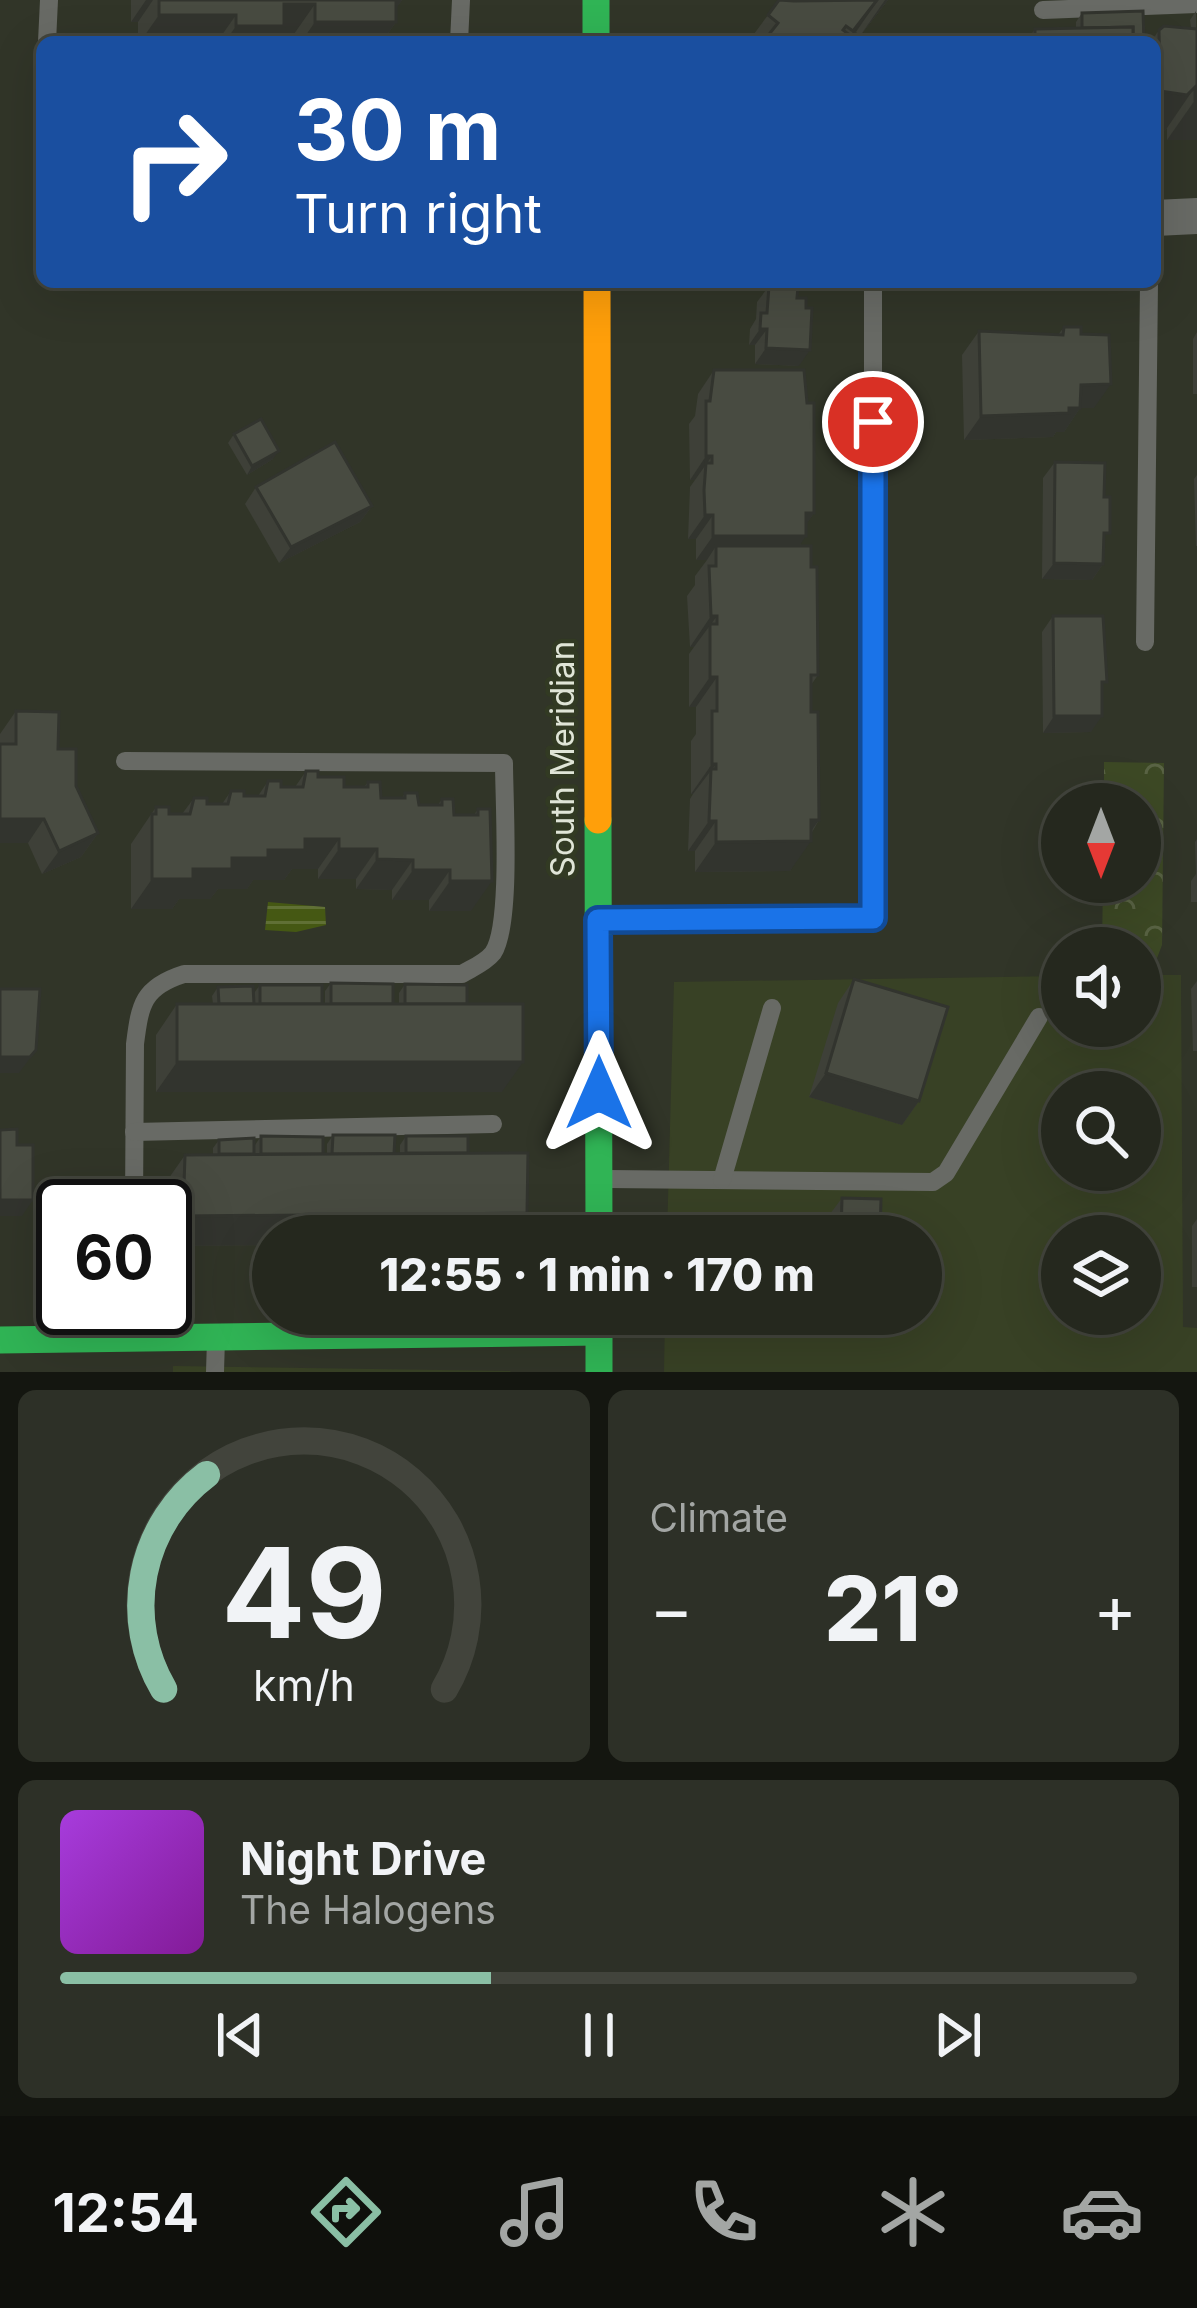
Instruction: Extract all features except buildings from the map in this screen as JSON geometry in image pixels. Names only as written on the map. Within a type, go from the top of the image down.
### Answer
[{"type":"main road","points":[[596,0],[596,36]]},
{"type":"main road","name":"South Meridian","points":[[597,288],[599,1215]]},
{"type":"main road","points":[[0,1340],[132,1329],[252,1333]]},
{"type":"main road","points":[[599,1335],[599,1372]]},
{"type":"street","points":[[1161,218],[1197,216]]},
{"type":"lane","points":[[47,36],[49,0]]},
{"type":"lane","points":[[459,36],[461,0]]},
{"type":"lane","points":[[1043,10],[1081,4],[1197,4]]},
{"type":"lane","points":[[598,920],[873,918],[873,288]]},
{"type":"lane","points":[[1145,642],[1149,288]]},
{"type":"lane","points":[[125,760],[504,763],[503,916],[492,954],[461,974],[208,972],[160,982],[148,993],[138,1018],[134,1179]]},
{"type":"lane","points":[[722,1180],[772,1008]]},
{"type":"lane","points":[[599,1179],[933,1182],[946,1173],[1039,1017]]},
{"type":"lane","points":[[134,1132],[494,1124]]},
{"type":"lane","points":[[215,1372],[216,1334]]},
{"type":"shaded area","points":[[268,902],[325,907],[326,925],[296,932],[265,930]]},
{"type":"shaded area","points":[[1161,975],[1181,975],[1183,1327],[1197,1328],[1197,1372],[664,1372],[665,1335],[942,1335],[942,1215],[668,1215],[674,982],[1041,976],[1041,1047],[1161,1047]]},
{"type":"shaded area","points":[[173,1366],[510,1371],[511,1372],[173,1372]]},
{"type":"green space","points":[[1104,762],[1164,763],[1161,948],[1161,927],[1102,927],[1103,903],[1161,903],[1161,783],[1104,783]]},
{"type":"traffic: fast","points":[[596,0],[596,36]]},
{"type":"traffic: fast","points":[[598,820],[599,1215]]},
{"type":"traffic: fast","points":[[0,1340],[374,1335]]},
{"type":"traffic: fast","points":[[599,1335],[599,1372]]},
{"type":"traffic: slow","points":[[597,288],[598,820]]},
{"type":"route","points":[[599,1093],[598,920],[873,918],[873,422]]}]
